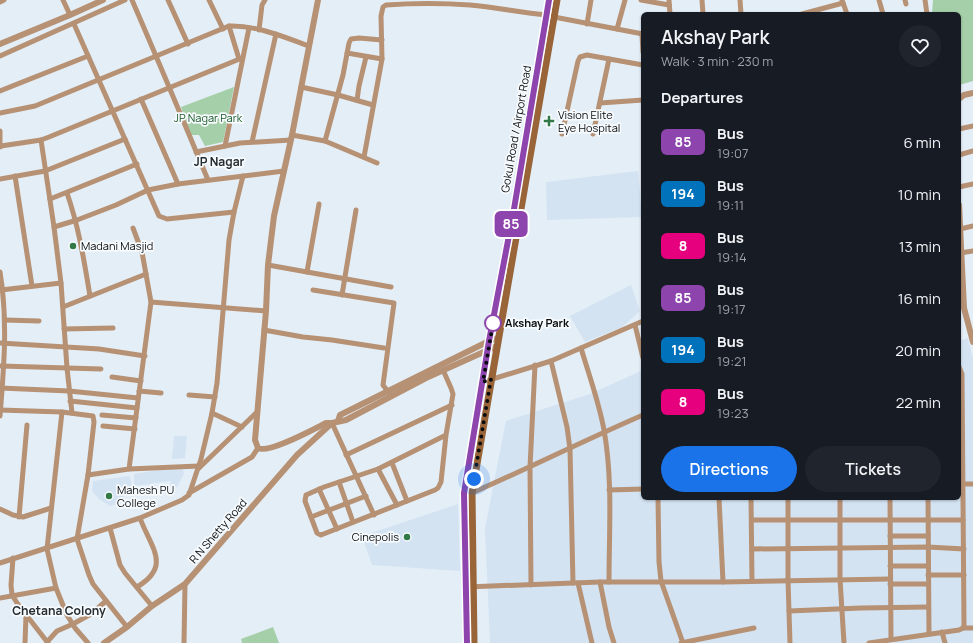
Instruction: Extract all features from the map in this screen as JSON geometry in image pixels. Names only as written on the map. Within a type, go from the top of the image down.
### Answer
[{"type":"main road","name":"Gokul Road / Airport Road","points":[[474,643],[464,493],[549,0]]},
{"type":"main road","name":"Gokul Road / Airport Road","points":[[467,643],[472,493],[557,0]]},
{"type":"street","points":[[63,0],[70,15]]},
{"type":"street","points":[[0,44],[103,0]]},
{"type":"street","points":[[0,56],[125,0]]},
{"type":"street","points":[[132,0],[157,56],[183,123],[208,180]]},
{"type":"street","points":[[168,0],[188,44]]},
{"type":"street","points":[[209,0],[223,29]]},
{"type":"street","points":[[258,30],[262,6],[265,0]]},
{"type":"street","points":[[258,448],[255,440],[266,311],[268,265],[274,216],[292,138],[318,0]]},
{"type":"street","points":[[587,24],[591,0]]},
{"type":"street","points":[[617,29],[625,0]]},
{"type":"street","points":[[641,0],[669,2],[670,12]]},
{"type":"street","points":[[702,0],[703,12]]},
{"type":"street","points":[[740,0],[741,12]]},
{"type":"street","points":[[879,0],[882,12]]},
{"type":"street","points":[[925,0],[927,12]]},
{"type":"street","points":[[808,12],[843,1],[846,12]]},
{"type":"street","points":[[364,157],[382,58],[381,16],[383,7],[386,5],[415,2],[470,3],[519,13],[547,15]]},
{"type":"street","points":[[554,17],[641,34]]},
{"type":"street","points":[[74,24],[100,80],[157,213],[167,219],[234,212]]},
{"type":"street","points":[[229,26],[241,59]]},
{"type":"street","points":[[0,113],[36,106],[229,26],[239,26],[276,34],[310,46]]},
{"type":"street","points":[[225,146],[241,59],[249,28]]},
{"type":"street","points":[[252,142],[276,34]]},
{"type":"street","points":[[325,141],[338,95],[349,43],[354,38],[382,40]]},
{"type":"street","points":[[348,52],[366,57],[382,58]]},
{"type":"street","points":[[562,134],[580,56],[587,55],[641,65]]},
{"type":"street","points":[[0,91],[88,56]]},
{"type":"street","points":[[357,100],[366,57]]},
{"type":"street","points":[[0,132],[0,146],[41,140],[241,59]]},
{"type":"street","points":[[593,134],[609,59]]},
{"type":"street","points":[[302,88],[338,95],[374,105]]},
{"type":"street","points":[[961,97],[964,95],[973,93]]},
{"type":"street","points":[[141,99],[178,184]]},
{"type":"street","points":[[600,103],[641,100]]},
{"type":"street","points":[[961,129],[973,126]]},
{"type":"street","points":[[196,152],[252,142],[292,138],[325,141],[377,163]]},
{"type":"street","points":[[0,179],[45,171],[125,139]]},
{"type":"street","points":[[41,140],[61,283],[72,413]]},
{"type":"street","points":[[961,154],[973,151]]},
{"type":"street","points":[[50,200],[136,164]]},
{"type":"street","points":[[54,227],[77,220],[148,190],[208,180],[284,172]]},
{"type":"street","points":[[15,176],[32,286]]},
{"type":"street","points":[[189,493],[198,467],[215,396],[229,240],[243,176]]},
{"type":"street","points":[[961,187],[973,184]]},
{"type":"street","points":[[68,193],[77,220],[90,296]]},
{"type":"street","points":[[307,272],[319,204]]},
{"type":"street","points":[[342,295],[356,210]]},
{"type":"street","points":[[961,229],[973,226]]},
{"type":"street","points":[[129,468],[151,302],[142,252],[133,228]]},
{"type":"street","points":[[961,253],[973,251]]},
{"type":"street","points":[[268,265],[390,287]]},
{"type":"street","points":[[0,272],[5,320],[2,343],[0,416]]},
{"type":"street","points":[[63,307],[146,274]]},
{"type":"street","points":[[1,290],[61,283]]},
{"type":"street","points":[[313,290],[394,303],[384,385],[389,393]]},
{"type":"street","points":[[151,302],[266,311]]},
{"type":"street","points":[[961,308],[973,342]]},
{"type":"street","points":[[5,320],[39,321]]},
{"type":"street","points":[[483,382],[551,361],[641,322]]},
{"type":"street","points":[[634,325],[641,351]]},
{"type":"street","points":[[64,328],[113,328]]},
{"type":"street","points":[[264,330],[384,348]]},
{"type":"street","name":"R N Shetty Road","points":[[446,367],[489,341],[498,338]]},
{"type":"street","points":[[2,343],[99,349],[145,356]]},
{"type":"street","name":"R N Shetty Road","points":[[104,643],[127,627],[152,606],[185,584],[297,455],[332,423],[338,421],[340,415],[446,367],[497,346]]},
{"type":"street","points":[[581,348],[599,407],[604,432],[609,490],[609,582]]},
{"type":"street","points":[[551,361],[567,427],[570,449],[576,583],[592,643]]},
{"type":"street","points":[[531,585],[530,468],[535,365]]},
{"type":"street","points":[[1,366],[101,369]]},
{"type":"street","points":[[446,367],[453,391],[441,482],[438,488],[374,515],[319,535],[304,498],[308,494],[378,469],[446,435]]},
{"type":"street","points":[[961,372],[961,484],[964,549],[963,628]]},
{"type":"street","points":[[112,377],[141,381]]},
{"type":"street","points":[[1,388],[69,391],[138,398]]},
{"type":"street","points":[[139,391],[161,393]]},
{"type":"street","points":[[189,395],[215,396]]},
{"type":"street","points":[[70,401],[137,408]]},
{"type":"street","points":[[346,455],[452,405]]},
{"type":"street","points":[[0,410],[62,412],[90,415],[94,418],[88,474],[77,539],[93,584],[127,627]]},
{"type":"street","points":[[62,412],[47,549],[56,588],[73,624],[88,643]]},
{"type":"street","points":[[88,474],[129,468],[198,467],[257,412]]},
{"type":"street","points":[[212,413],[242,426]]},
{"type":"street","points":[[102,415],[136,418]]},
{"type":"street","points":[[472,493],[530,468],[641,416]]},
{"type":"street","points":[[258,448],[264,450],[274,447],[326,423],[332,423],[374,515]]},
{"type":"street","points":[[19,517],[27,425]]},
{"type":"street","points":[[104,426],[135,429]]},
{"type":"street","points":[[0,563],[140,518],[182,500],[189,493],[252,457],[258,448]]},
{"type":"street","points":[[392,463],[407,501]]},
{"type":"street","points":[[378,469],[397,505]]},
{"type":"street","points":[[339,482],[353,522]]},
{"type":"street","points":[[961,484],[973,484]]},
{"type":"street","points":[[319,489],[337,529]]},
{"type":"street","points":[[609,490],[641,489]]},
{"type":"street","points":[[311,517],[366,496]]},
{"type":"street","points":[[658,500],[659,562],[661,581],[682,643],[754,628]]},
{"type":"street","points":[[720,500],[723,582]]},
{"type":"street","points":[[751,500],[752,581]]},
{"type":"street","points":[[788,500],[790,643]]},
{"type":"street","points":[[840,500],[840,579],[844,643]]},
{"type":"street","points":[[890,500],[891,639]]},
{"type":"street","points":[[928,500],[929,633]]},
{"type":"street","points":[[0,509],[19,517],[27,516],[51,508]]},
{"type":"street","points":[[137,587],[151,577],[156,570],[157,562],[156,554],[140,518]]},
{"type":"street","points":[[752,520],[963,520]]},
{"type":"street","points":[[110,528],[120,565],[152,606]]},
{"type":"street","points":[[890,536],[928,536]]},
{"type":"street","points":[[752,549],[928,547],[964,549]]},
{"type":"street","points":[[12,558],[12,595],[48,642],[57,631],[91,614],[106,601]]},
{"type":"street","points":[[890,566],[928,566]]},
{"type":"street","points":[[928,575],[964,575]]},
{"type":"street","points":[[470,587],[600,582],[723,582],[840,579],[928,584]]},
{"type":"street","points":[[600,582],[609,627],[614,643]]},
{"type":"street","points":[[184,643],[185,584]]},
{"type":"street","points":[[0,598],[56,588]]},
{"type":"street","points":[[789,611],[928,608]]},
{"type":"street","points":[[25,643],[26,615]]},
{"type":"street","points":[[869,643],[891,639],[902,640],[929,633],[973,628]]},
{"type":"street","points":[[942,632],[944,643]]},
{"type":"shaded area","points":[[638,171],[641,217],[547,220],[546,182]]},
{"type":"shaded area","points":[[631,285],[640,311],[622,327],[585,342],[570,316]]},
{"type":"shaded area","points":[[968,338],[973,359],[973,643],[490,643],[485,528],[506,421],[590,394],[641,371],[641,500],[961,500],[961,340]]},
{"type":"shaded area","points":[[174,436],[187,436],[185,458],[172,459]]},
{"type":"shaded area","points":[[182,466],[184,474],[177,487],[170,486],[171,481],[134,486],[134,474]]},
{"type":"shaded area","name":"Mahesh PU College","points":[[130,476],[132,485],[118,504],[110,506],[99,499],[92,491],[93,481]]},
{"type":"shaded area","points":[[458,504],[460,571],[372,565],[362,536]]},
{"type":"green space","points":[[933,0],[973,0],[973,81],[961,84],[961,12],[932,12]]},
{"type":"green space","name":"JP Nagar Park","points":[[234,87],[223,142],[205,146],[199,135],[190,135],[181,107]]},
{"type":"green space","points":[[273,627],[279,643],[242,643],[241,639]]},
{"type":"bus line","name":"85","points":[[467,643],[464,493],[549,0]]},
{"type":"place","name":"Vision Elite Eye Hospital","points":[[549,121]]},
{"type":"place","name":"Madani Masjid","points":[[73,246]]},
{"type":"place","name":"Akshay Park","points":[[493,323]]},
{"type":"place","name":"Mahesh PU College","points":[[109,496]]},
{"type":"place","name":"Cinepolis","points":[[407,537]]},
{"type":"district","name":"JP Nagar","points":[[219,162]]},
{"type":"district","name":"Chetana Colony","points":[[59,611]]},
{"type":"route","points":[[474,479],[491,379],[483,382],[493,323]]}]
